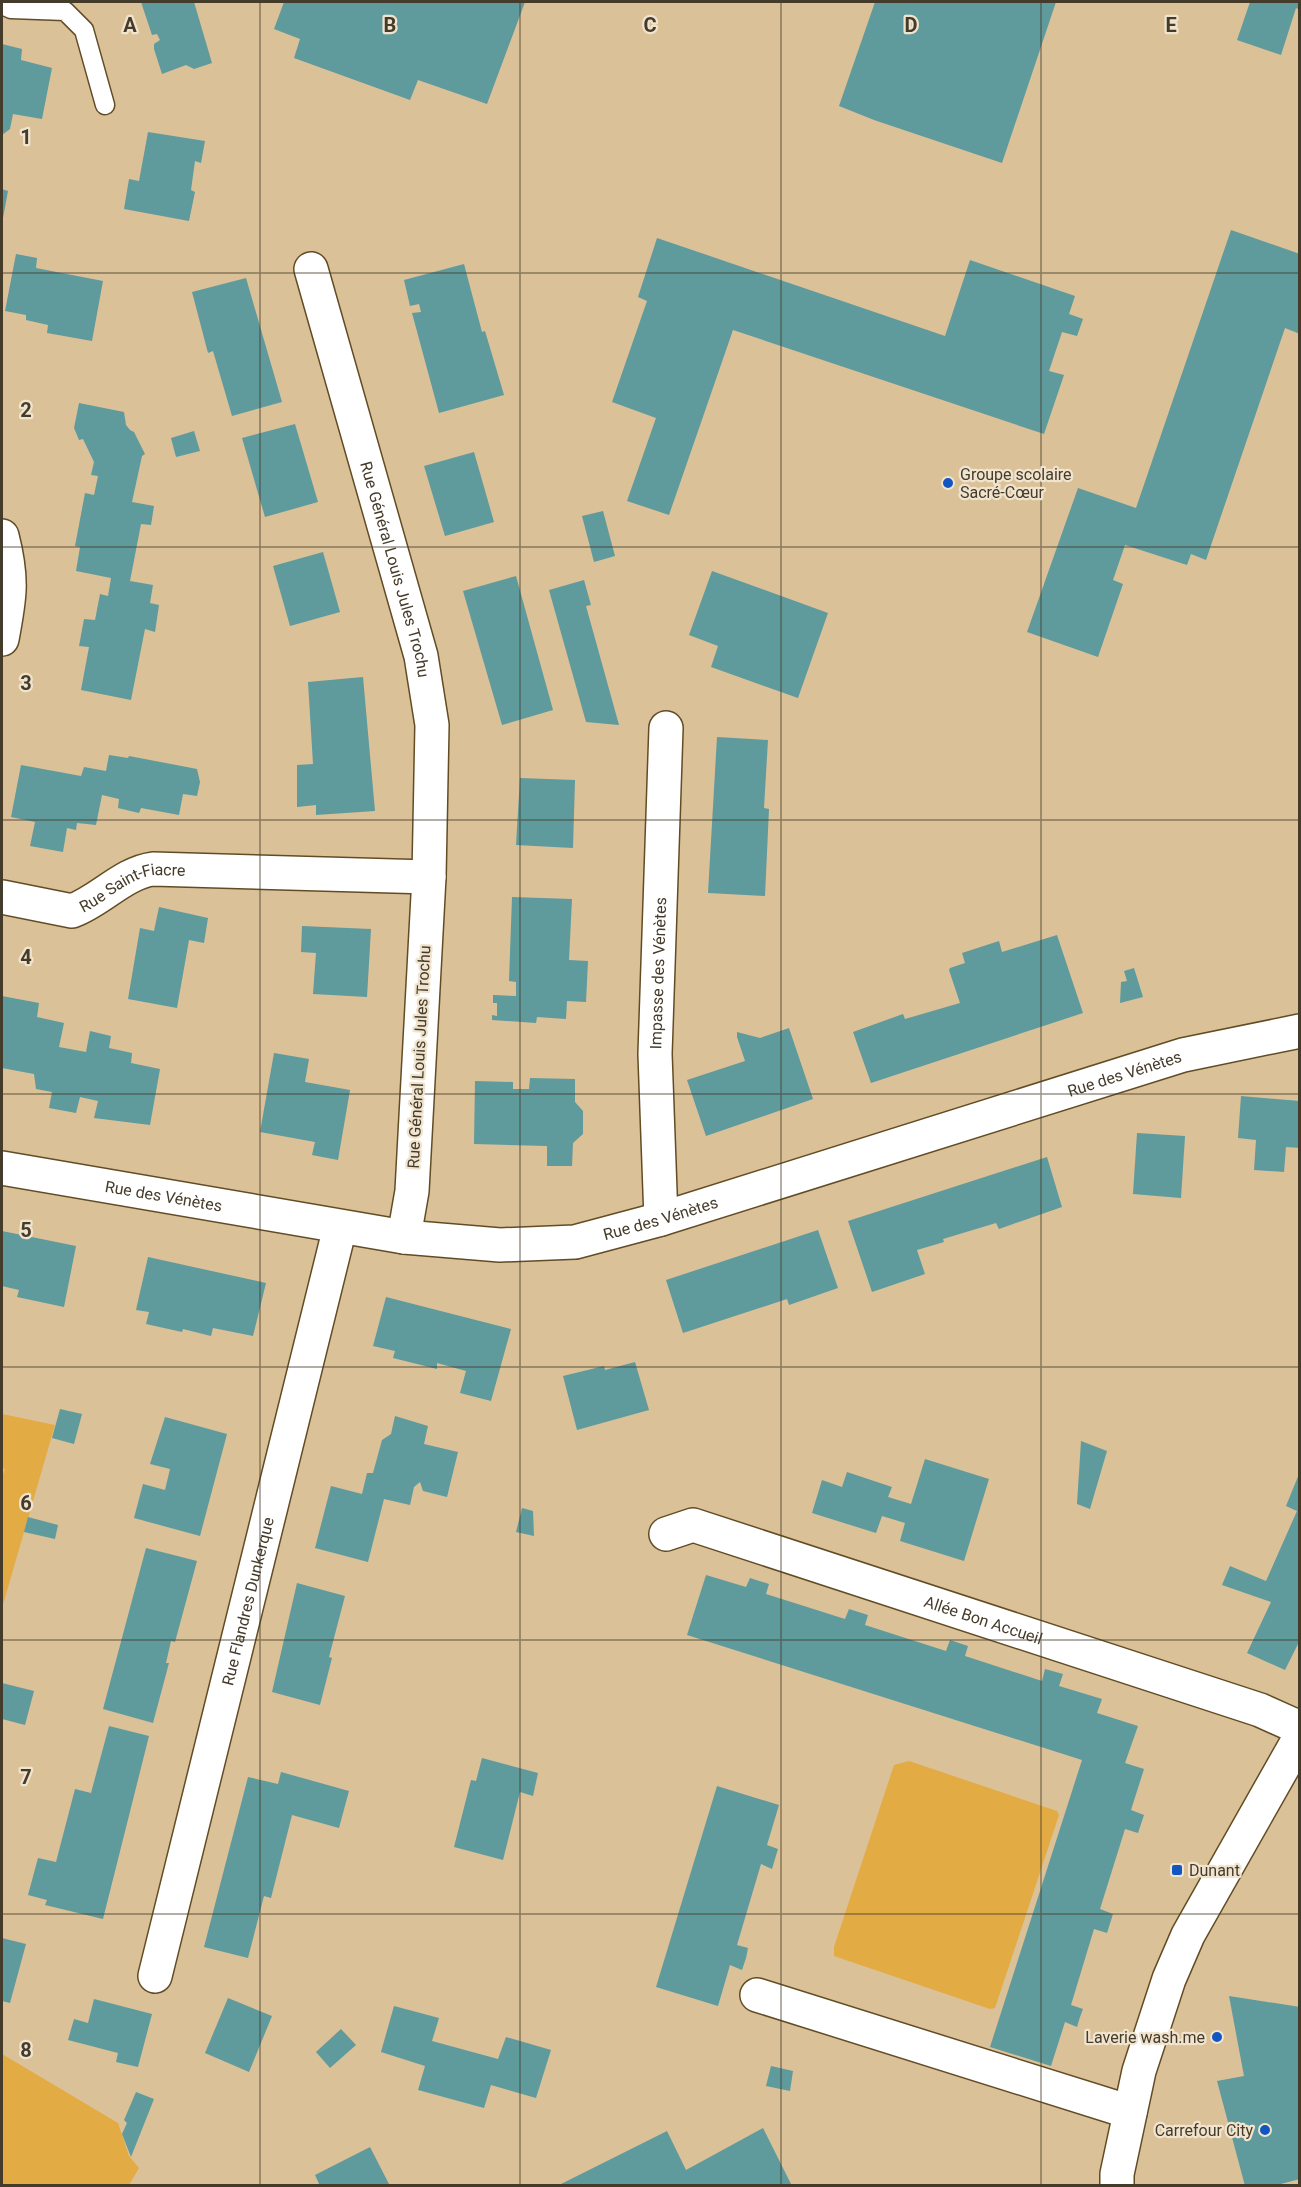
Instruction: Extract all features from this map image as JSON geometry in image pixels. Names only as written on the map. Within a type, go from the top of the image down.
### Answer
[{"type":"street","name":"Rue Général Louis Jules Trochu","points":[[311,269],[420,656],[432,725],[429,877],[412,1191],[404,1237]]},
{"type":"street","points":[[2,536],[9,565],[10,588],[2,639]]},
{"type":"street","name":"Impasse des Vénètes","points":[[662,1219],[655,1054],[666,728]]},
{"type":"street","name":"Rue Saint-Fiacre","points":[[2,897],[72,911],[145,870],[429,877]]},
{"type":"street","name":"Rue des Vénètes","points":[[2,1168],[404,1237],[500,1245],[575,1242],[662,1219],[1183,1055],[1299,1031]]},
{"type":"street","name":"Rue Flandres Dunkerque","points":[[156,1976],[340,1227]]},
{"type":"street","name":"Allée Bon Accueil","points":[[666,1534],[693,1525],[1260,1710],[1299,1728]]},
{"type":"street","points":[[1117,2186],[1117,2174],[1139,2071],[1162,2000],[1188,1935],[1299,1737]]},
{"type":"street","points":[[757,1995],[1130,2112]]},
{"type":"lane","points":[[2,5],[11,9],[65,11],[84,30],[105,105]]},
{"type":"shaded area","points":[[2,1414],[55,1425],[2,1608],[2,1477],[5,1469],[2,1468]]},
{"type":"shaded area","points":[[909,1761],[1057,1811],[1059,1815],[995,2008],[990,2009],[834,1956],[834,1947],[894,1765]]},
{"type":"shaded area","points":[[2,2054],[118,2123],[129,2156],[139,2168],[129,2185],[2,2185]]},
{"type":"building","points":[[141,2],[194,2],[212,63],[194,69],[186,65],[162,74],[154,49],[154,44],[160,40],[157,34],[152,35]]},
{"type":"building","points":[[284,2],[525,2],[487,104],[418,80],[410,100],[294,58],[300,39],[274,29]]},
{"type":"building","points":[[875,2],[1056,2],[1002,163],[839,106]]},
{"type":"building","points":[[1250,2],[1300,2],[1300,10],[1296,8],[1281,55],[1237,40]]},
{"type":"building","points":[[2,44],[22,49],[21,60],[52,68],[42,119],[13,114],[10,129],[2,135]]},
{"type":"building","points":[[148,132],[205,141],[201,163],[195,161],[191,190],[195,192],[189,221],[124,209],[129,179],[139,181]]},
{"type":"building","points":[[2,189],[8,191],[3,218],[2,217]]},
{"type":"building","points":[[1231,230],[1300,254],[1300,334],[1285,328],[1206,560],[1191,554],[1187,565],[1125,545],[1113,580],[1123,584],[1098,657],[1027,632],[1078,488],[1136,508]]},
{"type":"building","points":[[657,238],[945,336],[970,260],[1075,296],[1069,314],[1083,319],[1077,336],[1062,332],[1049,371],[1064,375],[1044,434],[733,330],[669,515],[627,501],[656,418],[612,402],[647,301],[638,297]]},
{"type":"building","points":[[16,254],[37,258],[36,268],[103,281],[92,341],[47,333],[48,325],[26,320],[26,315],[5,311]]},
{"type":"building","points":[[464,264],[482,332],[485,331],[504,395],[439,413],[412,313],[421,312],[419,304],[410,306],[404,280]]},
{"type":"building","points":[[246,278],[282,402],[232,416],[213,351],[208,353],[192,292]]},
{"type":"building","points":[[79,403],[124,412],[126,425],[134,432],[145,454],[142,456],[132,502],[154,506],[151,525],[141,524],[130,581],[153,585],[150,603],[159,605],[155,632],[145,629],[131,700],[81,690],[89,647],[79,646],[84,619],[95,620],[100,594],[108,596],[111,578],[76,571],[80,547],[75,546],[85,493],[94,495],[98,476],[91,475],[94,462],[83,439],[79,440],[74,428]]},
{"type":"building","points":[[295,424],[318,502],[265,517],[242,438]]},
{"type":"building","points":[[194,431],[200,451],[176,457],[171,438]]},
{"type":"building","points":[[474,452],[494,522],[445,536],[424,466]]},
{"type":"building","points":[[603,511],[615,556],[594,562],[582,516]]},
{"type":"building","points":[[323,552],[340,612],[290,626],[273,566]]},
{"type":"building","points":[[712,571],[828,613],[798,698],[711,667],[718,646],[689,635]]},
{"type":"building","points":[[516,576],[553,710],[502,725],[463,591]]},
{"type":"building","points":[[584,580],[591,605],[586,606],[619,725],[586,722],[549,590]]},
{"type":"building","points":[[363,677],[375,811],[316,815],[316,805],[297,807],[297,765],[313,764],[308,682]]},
{"type":"building","points":[[717,737],[768,740],[764,808],[769,809],[765,896],[708,893]]},
{"type":"building","points":[[109,755],[128,758],[129,756],[197,769],[200,782],[197,796],[183,794],[179,815],[141,808],[139,813],[118,808],[119,799],[102,795],[96,825],[77,823],[76,830],[67,828],[63,852],[30,846],[35,822],[11,817],[21,765],[81,776],[84,767],[106,771]]},
{"type":"building","points":[[520,778],[575,780],[573,848],[516,845]]},
{"type":"building","points":[[512,897],[572,899],[569,960],[588,961],[586,1002],[567,1001],[566,1019],[537,1017],[536,1023],[492,1020],[492,1015],[497,1016],[497,1003],[493,1003],[493,995],[516,996],[516,982],[509,981]]},
{"type":"building","points":[[159,907],[208,918],[204,943],[189,940],[177,1008],[128,999],[140,928],[154,931]]},
{"type":"building","points":[[302,926],[371,929],[367,997],[313,994],[316,953],[301,952]]},
{"type":"building","points":[[1057,935],[1083,1013],[871,1083],[853,1032],[903,1014],[905,1019],[960,1003],[949,970],[965,963],[962,953],[999,941],[1002,952]]},
{"type":"building","points":[[1134,968],[1143,997],[1120,1003],[1121,982],[1127,981],[1124,971]]},
{"type":"building","points":[[2,996],[39,1003],[37,1017],[64,1023],[59,1047],[86,1052],[90,1031],[111,1036],[109,1048],[132,1053],[131,1063],[160,1069],[150,1125],[94,1118],[98,1101],[80,1097],[76,1113],[49,1108],[52,1092],[36,1089],[34,1074],[2,1068]]},
{"type":"building","points":[[789,1028],[813,1099],[706,1136],[687,1080],[745,1061],[737,1032],[760,1038]]},
{"type":"building","points":[[274,1053],[309,1059],[305,1082],[350,1090],[338,1160],[312,1155],[315,1142],[260,1132]]},
{"type":"building","points":[[530,1078],[575,1079],[575,1102],[583,1111],[583,1134],[573,1143],[572,1166],[547,1166],[547,1146],[474,1144],[475,1081],[513,1082],[513,1089],[529,1089]]},
{"type":"building","points":[[1241,1096],[1300,1101],[1300,1148],[1286,1147],[1284,1172],[1254,1170],[1256,1140],[1238,1138]]},
{"type":"building","points":[[1137,1133],[1185,1136],[1181,1198],[1133,1194]]},
{"type":"building","points":[[1047,1157],[1062,1207],[999,1229],[996,1223],[943,1239],[944,1242],[917,1250],[925,1274],[872,1292],[848,1221]]},
{"type":"building","points":[[818,1230],[838,1288],[789,1305],[787,1299],[683,1333],[666,1280]]},
{"type":"building","points":[[2,1231],[76,1246],[64,1307],[17,1297],[19,1290],[2,1286]]},
{"type":"building","points":[[148,1257],[266,1283],[253,1336],[213,1328],[211,1336],[183,1329],[182,1332],[146,1324],[149,1312],[136,1310]]},
{"type":"building","points":[[386,1297],[511,1329],[491,1401],[460,1393],[466,1371],[437,1363],[437,1369],[393,1358],[395,1351],[373,1346]]},
{"type":"building","points":[[635,1362],[649,1410],[577,1430],[563,1376],[604,1366],[605,1370]]},
{"type":"building","points":[[60,1409],[82,1414],[74,1444],[52,1438]]},
{"type":"building","points":[[395,1416],[428,1426],[424,1444],[458,1452],[447,1497],[423,1491],[420,1482],[414,1487],[410,1505],[384,1499],[368,1562],[315,1548],[331,1486],[362,1494],[367,1473],[373,1473],[382,1440],[391,1434]]},
{"type":"building","points":[[165,1417],[227,1434],[200,1536],[134,1518],[143,1484],[165,1490],[170,1469],[150,1464]]},
{"type":"building","points":[[1081,1441],[1107,1451],[1090,1509],[1077,1504]]},
{"type":"building","points":[[925,1459],[989,1479],[964,1561],[900,1541],[905,1523],[882,1516],[876,1533],[812,1513],[822,1480],[842,1487],[847,1472],[892,1487],[888,1497],[911,1504]]},
{"type":"building","points":[[1299,1474],[1300,1640],[1285,1670],[1247,1653],[1271,1602],[1222,1585],[1230,1566],[1266,1581],[1297,1511],[1286,1506]]},
{"type":"building","points":[[522,1508],[533,1511],[534,1536],[516,1532]]},
{"type":"building","points":[[28,1517],[58,1525],[55,1539],[24,1532]]},
{"type":"building","points":[[146,1548],[197,1561],[175,1642],[171,1641],[166,1663],[169,1663],[153,1723],[103,1709]]},
{"type":"building","points":[[706,1575],[746,1587],[750,1578],[769,1584],[766,1594],[845,1619],[849,1609],[868,1615],[865,1625],[946,1651],[950,1640],[968,1646],[965,1656],[1042,1681],[1045,1669],[1063,1674],[1059,1686],[1102,1699],[1097,1713],[1138,1726],[1125,1763],[1144,1769],[1131,1810],[1144,1815],[1138,1833],[1125,1829],[1100,1909],[1113,1914],[1107,1933],[1094,1929],[1071,2005],[1083,2009],[1077,2027],[1065,2022],[1051,2066],[990,2047],[1082,1760],[687,1635]]},
{"type":"building","points":[[297,1583],[345,1596],[329,1657],[332,1658],[320,1705],[272,1692]]},
{"type":"building","points":[[2,1683],[34,1691],[25,1725],[2,1719]]},
{"type":"building","points":[[109,1726],[149,1736],[103,1919],[45,1905],[47,1900],[28,1895],[38,1858],[56,1862],[75,1789],[91,1793]]},
{"type":"building","points":[[482,1758],[538,1773],[533,1796],[520,1792],[503,1860],[454,1847],[471,1780],[476,1781]]},
{"type":"building","points":[[281,1772],[349,1791],[339,1828],[292,1815],[271,1898],[264,1896],[248,1958],[204,1947],[248,1777],[278,1784]]},
{"type":"building","points":[[717,1786],[779,1805],[767,1845],[778,1849],[772,1869],[761,1864],[737,1945],[748,1948],[746,1958],[742,1970],[730,1965],[718,2006],[656,1987]]},
{"type":"building","points":[[2,1938],[26,1944],[10,2003],[2,2001]]},
{"type":"building","name":"Carrefour City","points":[[1229,1996],[1300,2007],[1300,2179],[1273,2186],[1245,2186],[1217,2081],[1244,2076]]},
{"type":"building","points":[[228,1998],[272,2016],[249,2072],[205,2053]]},
{"type":"building","points":[[94,1999],[152,2014],[138,2067],[116,2062],[118,2053],[68,2040],[74,2019],[88,2023]]},
{"type":"building","points":[[394,2006],[439,2018],[432,2041],[498,2059],[506,2037],[551,2050],[536,2098],[491,2085],[484,2108],[418,2090],[425,2066],[381,2052]]},
{"type":"building","points":[[341,2029],[356,2045],[330,2068],[316,2052]]},
{"type":"building","points":[[771,2066],[793,2071],[790,2091],[766,2086]]},
{"type":"building","points":[[136,2092],[154,2099],[131,2157],[122,2134],[127,2123],[124,2120]]},
{"type":"building","points":[[763,2128],[792,2186],[557,2186],[667,2131],[686,2170]]},
{"type":"building","points":[[370,2147],[390,2186],[320,2186],[315,2175]]},
{"type":"place","name":"Groupe scolaire Sacré-Cœur","points":[[948,483]]},
{"type":"place","name":"Dunant","points":[[1177,1870]]},
{"type":"place","name":"Laverie wash.me","points":[[1217,2037]]},
{"type":"place","name":"Carrefour City","points":[[1265,2130]]}]
